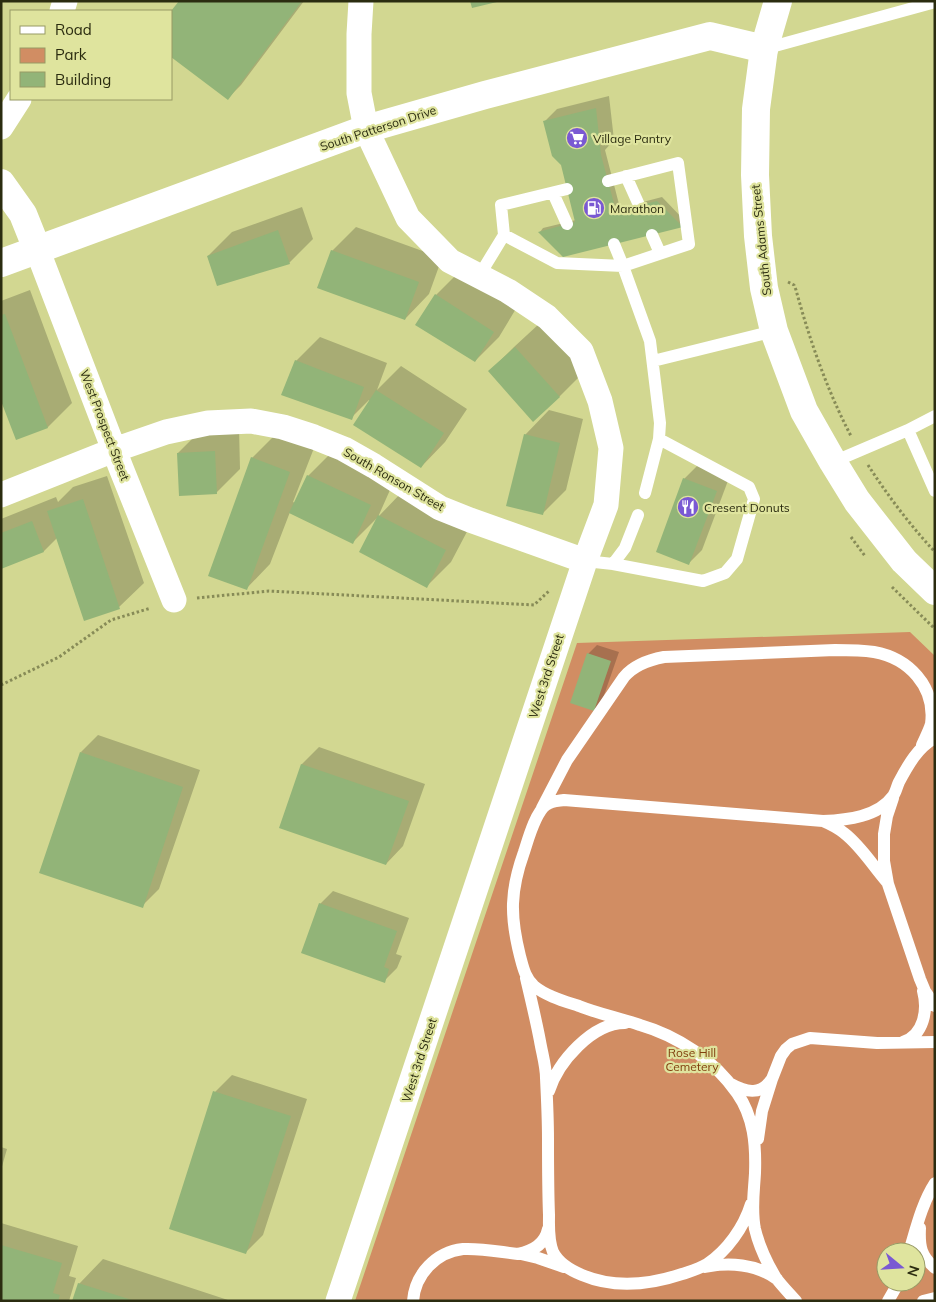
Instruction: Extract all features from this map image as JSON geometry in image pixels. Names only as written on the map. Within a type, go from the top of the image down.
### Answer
[{"type":"main road","points":[[764,49],[778,1]]},
{"type":"main road","name":"South Patterson Drive","points":[[1,263],[366,129],[485,95],[710,36],[764,49]]},
{"type":"main road","name":"South Adams Street","points":[[764,49],[756,109],[755,175],[758,236],[764,288],[774,331],[804,411],[857,501],[904,561],[935,591]]},
{"type":"main road","points":[[1,184],[23,214],[37,249]]},
{"type":"street","name":"West 3rd Street","points":[[338,1301],[584,561],[606,505],[611,448],[600,401],[581,351],[548,317],[508,291],[450,261],[408,218],[366,129],[359,93],[358,34],[361,1]]},
{"type":"street","points":[[1,127],[18,100]]},
{"type":"street","name":"West Prospect Street","points":[[37,249],[174,600]]},
{"type":"street","name":"South Ronson Street","points":[[1,496],[114,450],[166,432],[208,423],[251,421],[283,427],[314,437],[374,466],[440,508],[584,561]]},
{"type":"lane","points":[[764,49],[935,2]]},
{"type":"lane","points":[[504,235],[557,263],[583,258],[623,266],[689,244],[678,163],[608,180]]},
{"type":"lane","points":[[626,176],[639,205]]},
{"type":"lane","points":[[479,276],[504,235],[501,205],[567,189]]},
{"type":"lane","points":[[553,193],[567,224]]},
{"type":"lane","points":[[652,235],[660,253]]},
{"type":"lane","points":[[614,244],[650,341],[653,361],[660,423],[659,439],[645,494]]},
{"type":"lane","points":[[653,361],[774,331]]},
{"type":"lane","points":[[833,462],[908,430],[935,416]]},
{"type":"lane","points":[[908,430],[935,491]]},
{"type":"lane","points":[[584,561],[613,564],[703,581],[725,573],[736,559],[754,499],[749,487],[659,439]]},
{"type":"lane","points":[[613,564],[625,548],[638,515]]},
{"type":"lane","points":[[575,1272],[565,1266],[554,1254],[551,1246],[546,1076],[533,1005],[516,939],[512,907],[513,891],[526,847],[540,812],[566,760],[629,671],[654,659],[664,657],[863,650],[895,658],[912,669],[935,692]]},
{"type":"lane","points":[[924,682],[933,707],[931,724],[921,748],[905,772],[887,816],[884,834],[884,861],[888,884],[920,979],[935,1006]]},
{"type":"lane","points":[[921,748],[929,740],[935,738]]},
{"type":"lane","points":[[540,812],[546,805],[564,800],[823,821],[854,818],[878,809],[894,796]]},
{"type":"lane","points":[[823,821],[853,840],[888,884]]},
{"type":"lane","points":[[525,975],[536,988],[560,1000],[660,1032],[690,1047],[716,1069],[738,1094],[750,1120],[756,1151]]},
{"type":"lane","points":[[903,1042],[918,1031],[924,1018],[925,1002],[920,979]]},
{"type":"lane","points":[[547,1101],[554,1076],[576,1048],[593,1034],[611,1024],[635,1023]]},
{"type":"lane","points":[[796,1301],[770,1268],[760,1245],[755,1230],[753,1198],[756,1151],[762,1111],[781,1056],[792,1044],[810,1038],[876,1043],[935,1042]]},
{"type":"lane","points":[[729,1084],[752,1091],[764,1088],[772,1079]]},
{"type":"lane","points":[[912,1242],[929,1191],[935,1183]]},
{"type":"lane","points":[[700,1268],[722,1252],[736,1235],[746,1218],[753,1198]]},
{"type":"lane","points":[[924,1204],[919,1242],[927,1261],[935,1268]]},
{"type":"lane","points":[[518,1254],[538,1246],[547,1234],[549,1226]]},
{"type":"lane","points":[[413,1301],[414,1291],[422,1273],[427,1267],[446,1254],[470,1249],[518,1254],[550,1261],[599,1281],[620,1284],[659,1281],[700,1268],[723,1265],[745,1266],[764,1272],[779,1281]]},
{"type":"lane","points":[[923,1301],[935,1298]]},
{"type":"path","points":[[763,275],[794,285],[819,364],[848,430],[897,506],[922,539],[935,552]]},
{"type":"path","points":[[1,685],[58,657],[111,620],[174,600],[268,590],[534,605],[550,591]]},
{"type":"green space","name":"Rose Hill Cemetery","points":[[910,632],[935,656],[935,1301],[355,1301],[577,643]]},
{"type":"building","points":[[179,1],[302,1],[228,100],[172,58],[172,10]]},
{"type":"building","points":[[470,1],[497,1],[497,2],[472,8]]},
{"type":"building","name":"Marathon","points":[[596,108],[601,155],[616,211],[657,201],[683,227],[563,257],[538,232],[575,222],[561,165],[552,156],[543,121]]},
{"type":"building","points":[[278,230],[290,264],[217,286],[207,256]]},
{"type":"building","points":[[331,250],[419,282],[405,320],[317,288]]},
{"type":"building","points":[[435,294],[494,332],[475,362],[415,325]]},
{"type":"building","points":[[5,314],[48,428],[16,440],[1,401],[1,315]]},
{"type":"building","points":[[515,347],[560,397],[533,422],[488,371]]},
{"type":"building","points":[[295,360],[364,387],[352,420],[281,395]]},
{"type":"building","points":[[376,390],[444,433],[421,468],[353,425]]},
{"type":"building","points":[[524,434],[560,443],[543,515],[506,506]]},
{"type":"building","points":[[215,451],[217,494],[179,496],[177,453]]},
{"type":"building","points":[[251,457],[290,472],[247,590],[208,576]]},
{"type":"building","points":[[307,475],[371,505],[353,544],[289,513]]},
{"type":"building","points":[[683,478],[717,491],[689,565],[656,552]]},
{"type":"building","points":[[83,499],[120,609],[84,621],[47,511]]},
{"type":"building","points":[[378,515],[446,550],[427,588],[359,552]]},
{"type":"building","points":[[32,521],[44,552],[1,569],[1,533]]},
{"type":"building","points":[[587,653],[611,661],[594,711],[570,703]]},
{"type":"building","points":[[80,752],[183,787],[143,908],[39,873]]},
{"type":"building","points":[[301,764],[409,801],[386,865],[279,828]]},
{"type":"building","points":[[319,903],[397,931],[384,967],[389,969],[385,983],[301,953]]},
{"type":"building","points":[[213,1091],[291,1116],[246,1254],[169,1229]]},
{"type":"building","points":[[1,1245],[62,1263],[53,1293],[60,1295],[58,1301],[1,1301]]},
{"type":"building","points":[[78,1283],[132,1300],[132,1301],[72,1301]]},
{"type":"place","name":"Village Pantry","points":[[577,138]]},
{"type":"place","name":"Marathon","points":[[594,208]]},
{"type":"place","name":"Cresent Donuts","points":[[688,507]]}]
